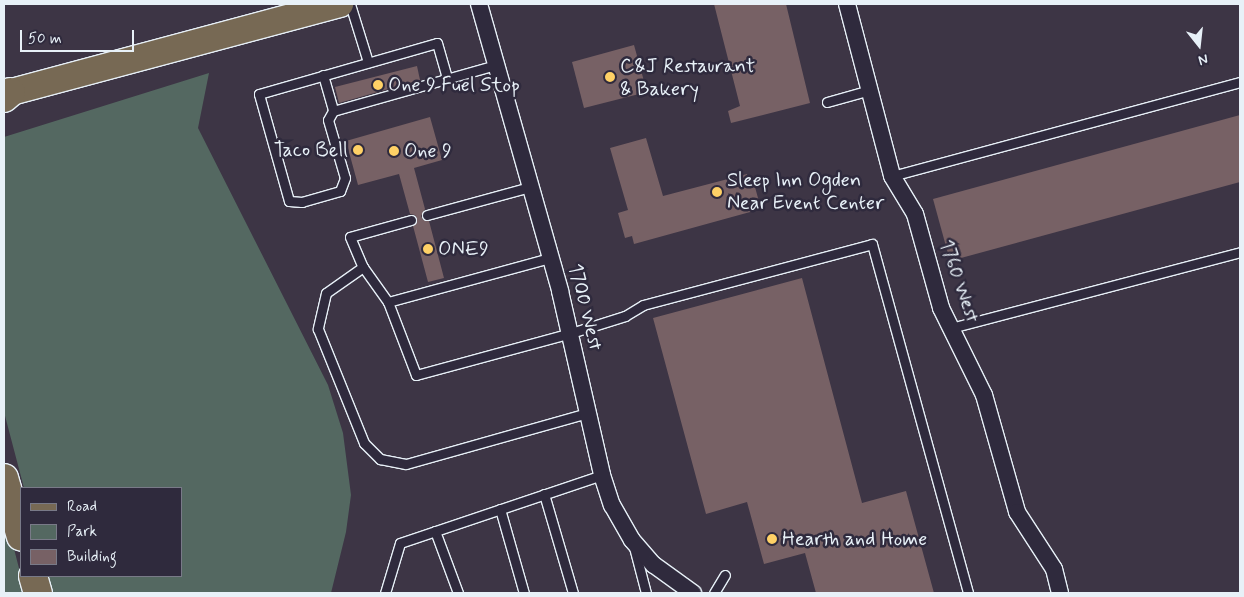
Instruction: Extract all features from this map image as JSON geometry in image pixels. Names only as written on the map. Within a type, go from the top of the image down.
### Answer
[{"type":"highway","points":[[4,478],[20,534]]},
{"type":"highway","points":[[33,577],[38,593]]},
{"type":"main road","points":[[6,95],[340,4]]},
{"type":"street","name":"1700 West","points":[[479,4],[571,333],[602,474],[612,505],[632,540],[654,565],[693,593]]},
{"type":"street","name":"1760 West","points":[[847,4],[892,176],[915,214],[941,308],[984,395],[1017,512],[1054,569],[1060,593]]},
{"type":"lane","points":[[350,4],[368,62]]},
{"type":"lane","points":[[323,75],[333,111],[328,120],[345,178],[340,191],[302,202],[290,201],[259,94],[323,75],[436,42],[447,79]]},
{"type":"lane","points":[[333,111],[496,65]]},
{"type":"lane","points":[[892,176],[1240,82]]},
{"type":"lane","points":[[827,102],[870,90]]},
{"type":"lane","points":[[427,215],[530,187]]},
{"type":"lane","points":[[411,220],[350,237],[363,267],[388,302],[416,375],[571,333],[625,316],[643,305],[872,244],[968,593]]},
{"type":"lane","points":[[952,328],[1240,252]]},
{"type":"lane","points":[[388,302],[550,258]]},
{"type":"lane","points":[[363,267],[326,294],[318,329],[364,443],[380,460],[406,464],[588,413]]},
{"type":"lane","points":[[385,593],[400,543],[602,474]]},
{"type":"lane","points":[[544,494],[573,593]]},
{"type":"lane","points":[[500,509],[524,593]]},
{"type":"lane","points":[[435,531],[458,593]]},
{"type":"lane","points":[[632,540],[646,593]]},
{"type":"lane","points":[[714,593],[726,575]]},
{"type":"green space","points":[[209,73],[198,128],[328,385],[343,433],[351,495],[346,532],[331,593],[50,593],[44,577],[182,577],[182,487],[24,487],[4,412],[4,137]]},
{"type":"green space","points":[[4,510],[20,577],[28,593],[4,593]]},
{"type":"building","points":[[714,4],[786,4],[810,103],[731,123],[728,111],[740,106]]},
{"type":"building","points":[[634,45],[647,92],[584,108],[572,62]]},
{"type":"building","name":"One 9 Fuel Stop","points":[[417,66],[420,80],[339,103],[335,87]]},
{"type":"building","points":[[1240,115],[1240,182],[950,261],[933,199]]},
{"type":"building","name":"One 9","points":[[430,117],[442,160],[414,168],[425,209],[421,216],[423,220],[429,221],[444,278],[428,282],[413,226],[417,219],[415,215],[410,214],[399,174],[358,185],[346,141]]},
{"type":"building","name":"Sleep Inn Ogden Near Event Center","points":[[646,138],[663,196],[747,174],[751,188],[755,187],[761,209],[634,244],[632,236],[625,238],[618,213],[628,210],[610,148]]},
{"type":"building","points":[[802,278],[862,503],[906,491],[934,593],[816,593],[805,553],[764,564],[747,502],[706,514],[653,318]]},
{"type":"place","name":"C&J Restaurant & Bakery","points":[[610,77]]},
{"type":"place","name":"One 9 Fuel Stop","points":[[378,85]]},
{"type":"place","name":"Taco Bell","points":[[358,150]]},
{"type":"place","name":"One 9","points":[[394,151]]},
{"type":"place","name":"Sleep Inn Ogden Near Event Center","points":[[717,192]]},
{"type":"place","name":"ONE9","points":[[428,249]]},
{"type":"place","name":"Hearth and Home","points":[[772,539]]}]
